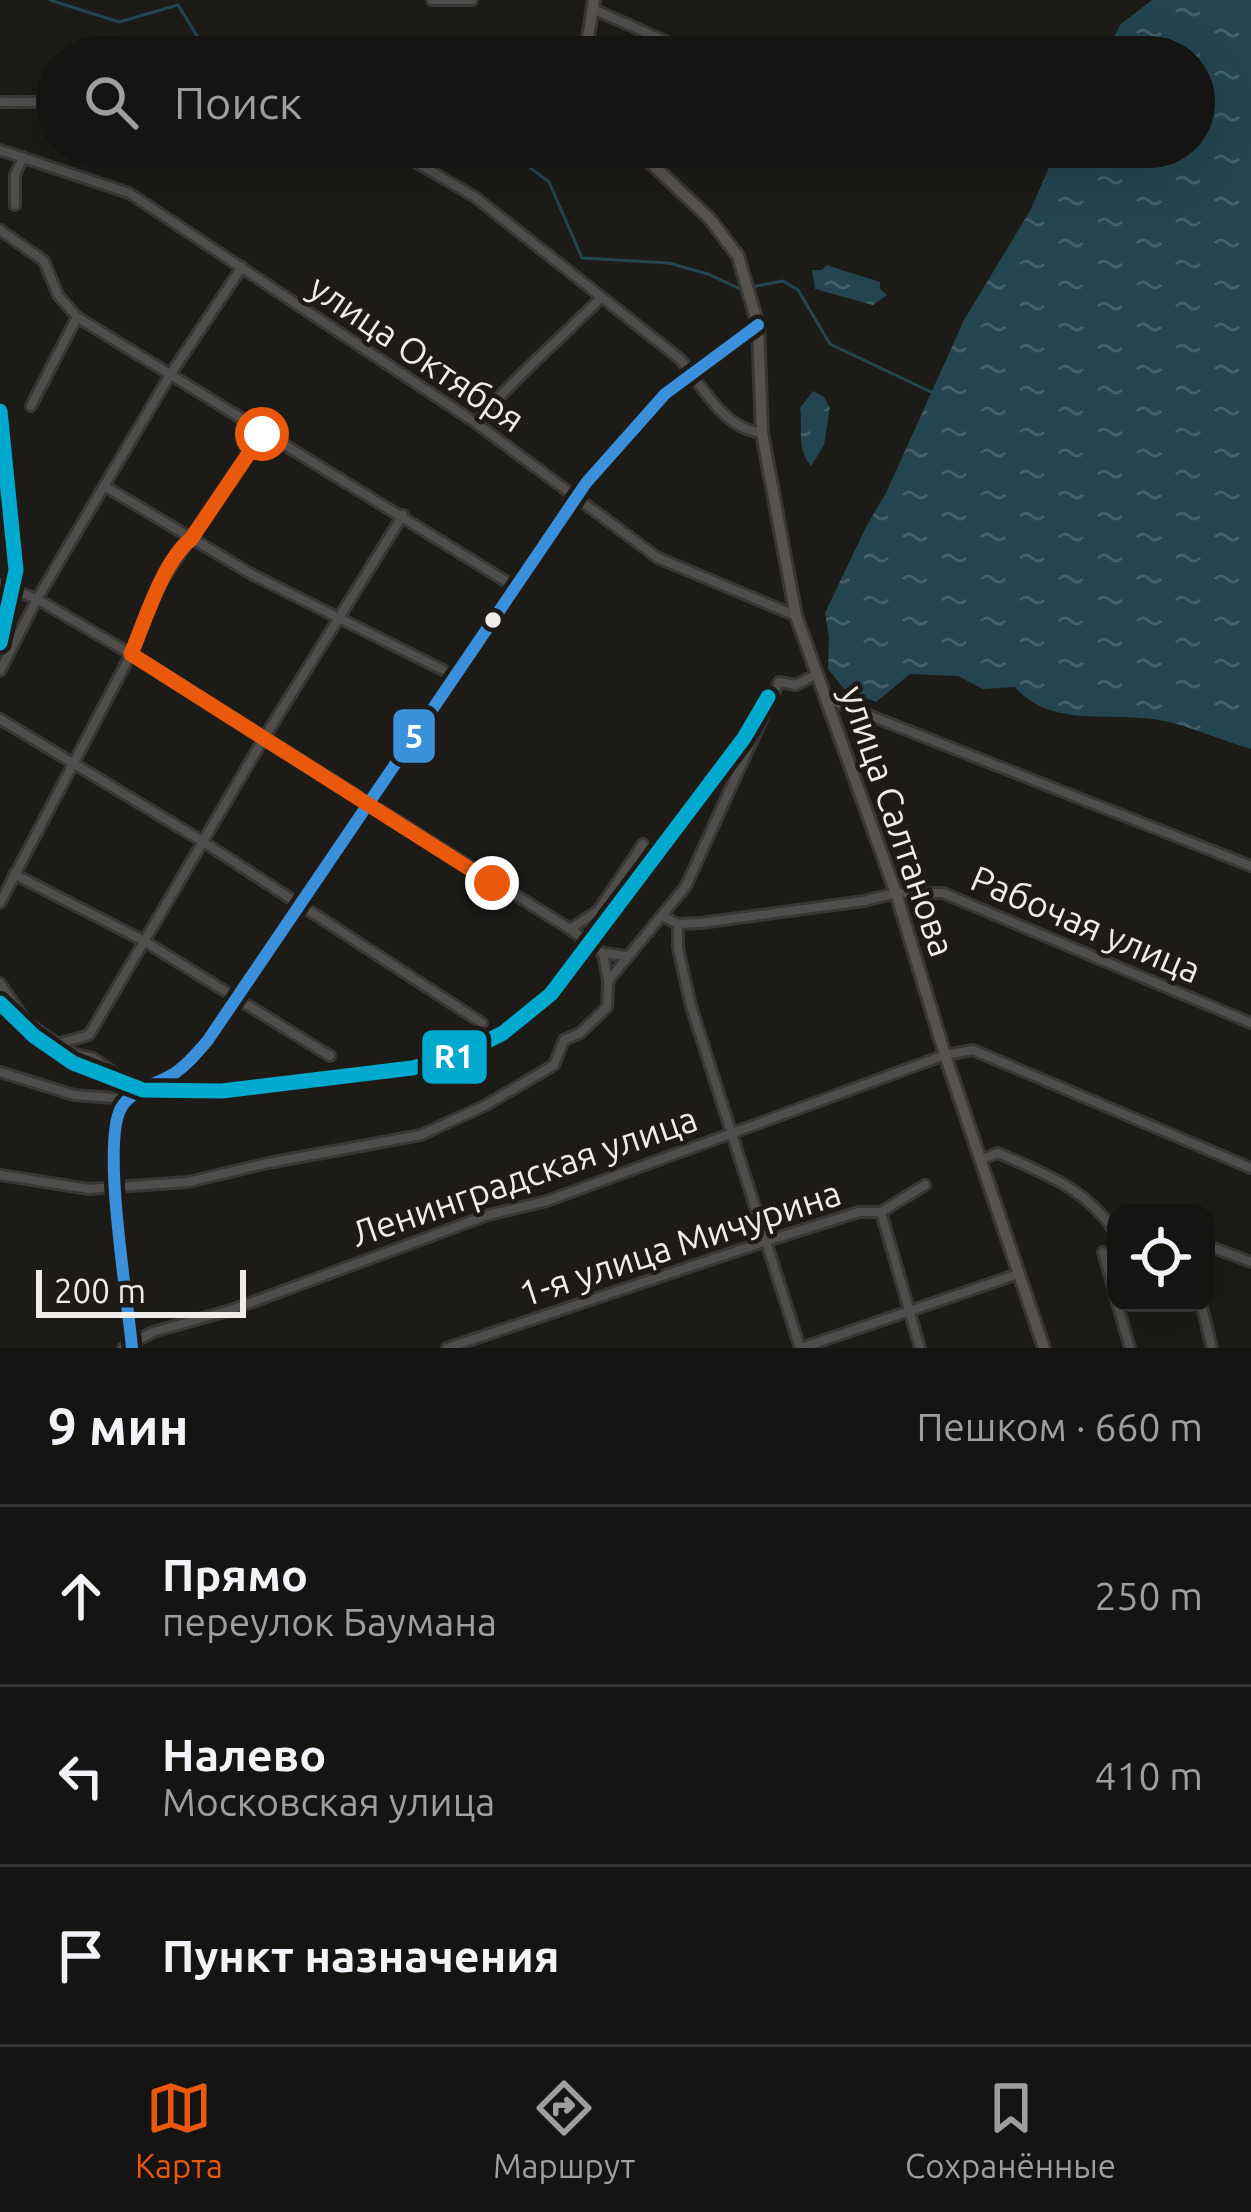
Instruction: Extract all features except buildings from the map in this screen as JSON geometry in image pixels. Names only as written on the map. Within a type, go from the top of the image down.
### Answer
[{"type":"main road","points":[[588,36],[593,5]]},
{"type":"main road","name":"улица Салтанова","points":[[656,168],[722,232],[743,272],[758,325],[762,434],[796,616],[896,892],[1043,1348]]},
{"type":"street","points":[[432,0],[472,0]]},
{"type":"street","points":[[593,5],[657,36]]},
{"type":"street","points":[[0,102],[36,101]]},
{"type":"street","name":"улица Октября","points":[[0,150],[36,161]]},
{"type":"street","points":[[15,205],[15,175],[23,157]]},
{"type":"street","name":"улица Октября","points":[[55,168],[129,193],[476,423],[658,558],[796,616]]},
{"type":"street","points":[[426,168],[475,197],[691,372],[698,386],[738,426],[762,434]]},
{"type":"street","points":[[0,230],[44,261],[58,295],[77,317],[517,587]]},
{"type":"street","points":[[0,670],[170,376],[242,267]]},
{"type":"street","points":[[476,423],[518,374],[601,298]]},
{"type":"street","points":[[31,406],[77,317]]},
{"type":"street","points":[[129,1347],[116,1186],[115,1130],[121,1108],[195,1056],[576,496],[640,421],[691,372],[758,325]]},
{"type":"street","points":[[0,903],[131,654],[159,585],[262,434]]},
{"type":"street","points":[[106,487],[191,539],[457,677]]},
{"type":"street","points":[[92,1058],[89,1035],[403,515]]},
{"type":"street","points":[[0,586],[37,599],[131,654],[603,953],[627,956]]},
{"type":"street","points":[[608,981],[686,886],[779,682],[796,686],[815,675]]},
{"type":"street","points":[[826,698],[1251,866]]},
{"type":"street","points":[[0,719],[299,902],[482,1023]]},
{"type":"street","points":[[570,929],[598,910],[643,844]]},
{"type":"street","points":[[14,874],[144,941],[330,1056]]},
{"type":"street","name":"Рабочая улица","points":[[678,924],[864,901],[896,892],[944,893],[1251,1023]]},
{"type":"street","points":[[662,916],[678,924],[678,948],[691,1006],[801,1348],[1018,1274]]},
{"type":"street","points":[[0,1174],[88,1189],[188,1182],[437,1130],[554,1064],[564,1040],[580,1033],[607,1006],[603,953]]},
{"type":"street","points":[[0,982],[26,1022],[71,1053],[92,1058],[147,1088]]},
{"type":"street","points":[[58,1044],[89,1035]]},
{"type":"street","points":[[945,1055],[973,1050],[990,1056],[1251,1168]]},
{"type":"street","name":"Ленинградская улица","points":[[129,1347],[153,1332],[231,1310],[488,1215],[547,1201],[945,1055]]},
{"type":"street","points":[[0,1072],[74,1095],[128,1100]]},
{"type":"street","points":[[982,1159],[998,1153],[1080,1193],[1107,1220]]},
{"type":"street","name":"1-я улица Мичурина","points":[[447,1348],[859,1212],[880,1212],[925,1185]]},
{"type":"street","points":[[880,1212],[920,1348]]},
{"type":"street","points":[[1215,1248],[1251,1262]]},
{"type":"street","points":[[1103,1252],[1107,1266]]},
{"type":"street","points":[[1120,1312],[1130,1348]]},
{"type":"street","points":[[1204,1312],[1212,1348]]},
{"type":"water","points":[[1152,0],[1251,0],[1251,749],[1169,722],[1067,714],[1030,701],[1015,687],[983,689],[958,676],[910,674],[876,702],[845,690],[828,669],[825,613],[887,491],[964,320],[1030,211],[1049,168],[1215,168],[1215,36],[1114,36],[1121,24]]},
{"type":"water","points":[[827,265],[880,282],[887,295],[873,305],[815,289],[812,270]]},
{"type":"water","points":[[813,391],[830,408],[824,445],[811,466],[802,446],[800,408]]},
{"type":"waterway","points":[[50,0],[119,22],[178,5],[197,36]]},
{"type":"waterway","points":[[530,168],[549,182],[582,258],[669,263],[740,289]]},
{"type":"waterway","points":[[750,287],[783,281],[798,290],[830,344],[931,392]]},
{"type":"transit line","name":"5","points":[[132,1348],[115,1187],[121,1108],[138,1092],[180,1069],[208,1040],[586,483],[665,394],[758,325]]},
{"type":"transit line","name":"R1","points":[[0,411],[16,570],[0,643]]},
{"type":"transit line","name":"R1","points":[[0,1003],[34,1036],[73,1063],[143,1090],[222,1091],[412,1068],[458,1056],[503,1033],[551,994],[744,738],[768,697]]},
{"type":"route","points":[[262,434],[182,546],[159,585],[131,654],[492,883]]}]
